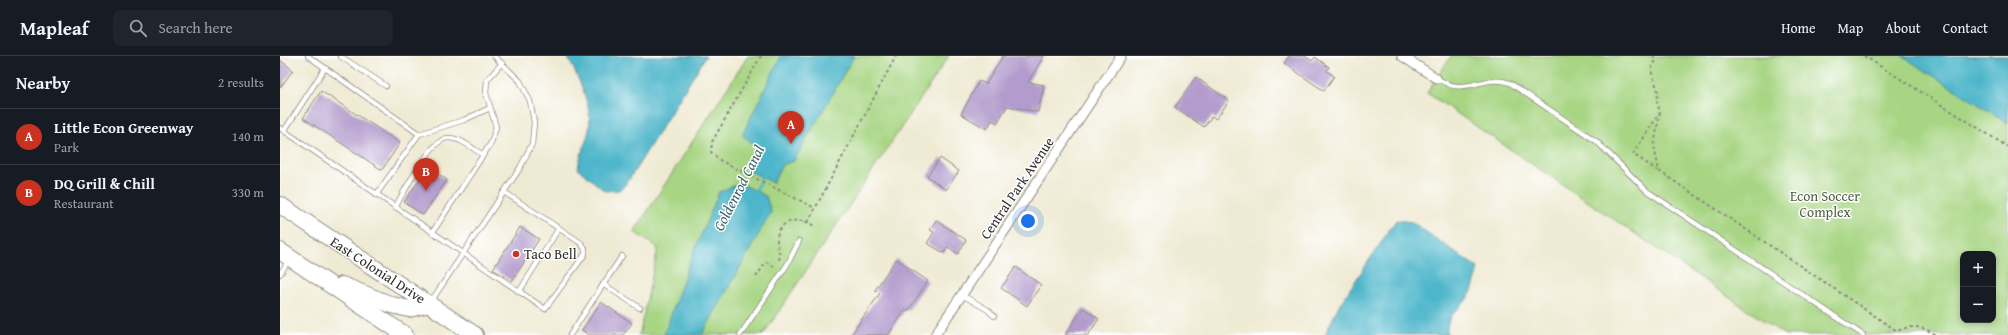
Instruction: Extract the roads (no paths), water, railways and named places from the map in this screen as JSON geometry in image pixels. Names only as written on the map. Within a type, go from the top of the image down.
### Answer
[{"type":"highway","name":"East Colonial Drive","points":[[280,205],[475,335]]},
{"type":"highway","points":[[285,254],[313,273],[388,330],[405,335]]},
{"type":"highway","points":[[313,273],[392,305],[409,309],[429,304]]},
{"type":"street","name":"Central Park Avenue","points":[[935,335],[1121,56]]},
{"type":"street","points":[[1402,56],[1436,78]]},
{"type":"lane","points":[[308,56],[419,134]]},
{"type":"lane","points":[[340,56],[386,86]]},
{"type":"lane","points":[[429,304],[520,168],[532,144],[534,122],[530,101],[520,81],[494,56]]},
{"type":"lane","points":[[432,233],[491,143],[496,127],[486,94],[487,80],[502,63]]},
{"type":"lane","points":[[325,68],[282,129],[544,309],[585,254],[586,249],[581,243],[504,192]]},
{"type":"lane","points":[[1436,78],[1455,87],[1475,85],[1499,79],[1510,83],[1596,141],[1647,191],[1864,335]]},
{"type":"lane","points":[[376,194],[419,134],[464,120],[490,108]]},
{"type":"lane","points":[[395,208],[431,149],[439,141],[447,138],[459,140],[483,155]]},
{"type":"lane","points":[[519,292],[559,228]]},
{"type":"lane","points":[[740,335],[787,265],[799,241]]},
{"type":"lane","points":[[280,274],[285,254]]},
{"type":"lane","points":[[570,335],[622,256]]},
{"type":"lane","points":[[603,284],[640,308]]},
{"type":"lane","points":[[962,295],[988,310],[994,316]]},
{"type":"water","points":[[567,56],[706,56],[627,183],[619,190],[605,191],[578,169],[589,130],[590,121],[584,92]]},
{"type":"water","points":[[781,56],[854,56],[794,161],[782,165],[773,183],[748,170],[757,153],[755,145],[742,135]]},
{"type":"water","points":[[1902,56],[2008,56],[2008,123]]},
{"type":"water","points":[[740,183],[766,196],[771,212],[702,335],[664,335],[688,266],[719,192]]},
{"type":"water","points":[[1396,220],[1412,222],[1478,268],[1472,290],[1467,299],[1449,321],[1447,335],[1325,335],[1338,307]]},
{"type":"waterway","name":"Goldenrod Canal","points":[[754,193],[764,174]]},
{"type":"place","name":"Little Econ Greenway","points":[[791,144]]},
{"type":"place","name":"DQ Grill & Chill","points":[[426,191]]},
{"type":"place","name":"Taco Bell","points":[[516,254]]},
{"type":"park label","name":"Econ Soccer Complex","points":[[1825,204]]}]
